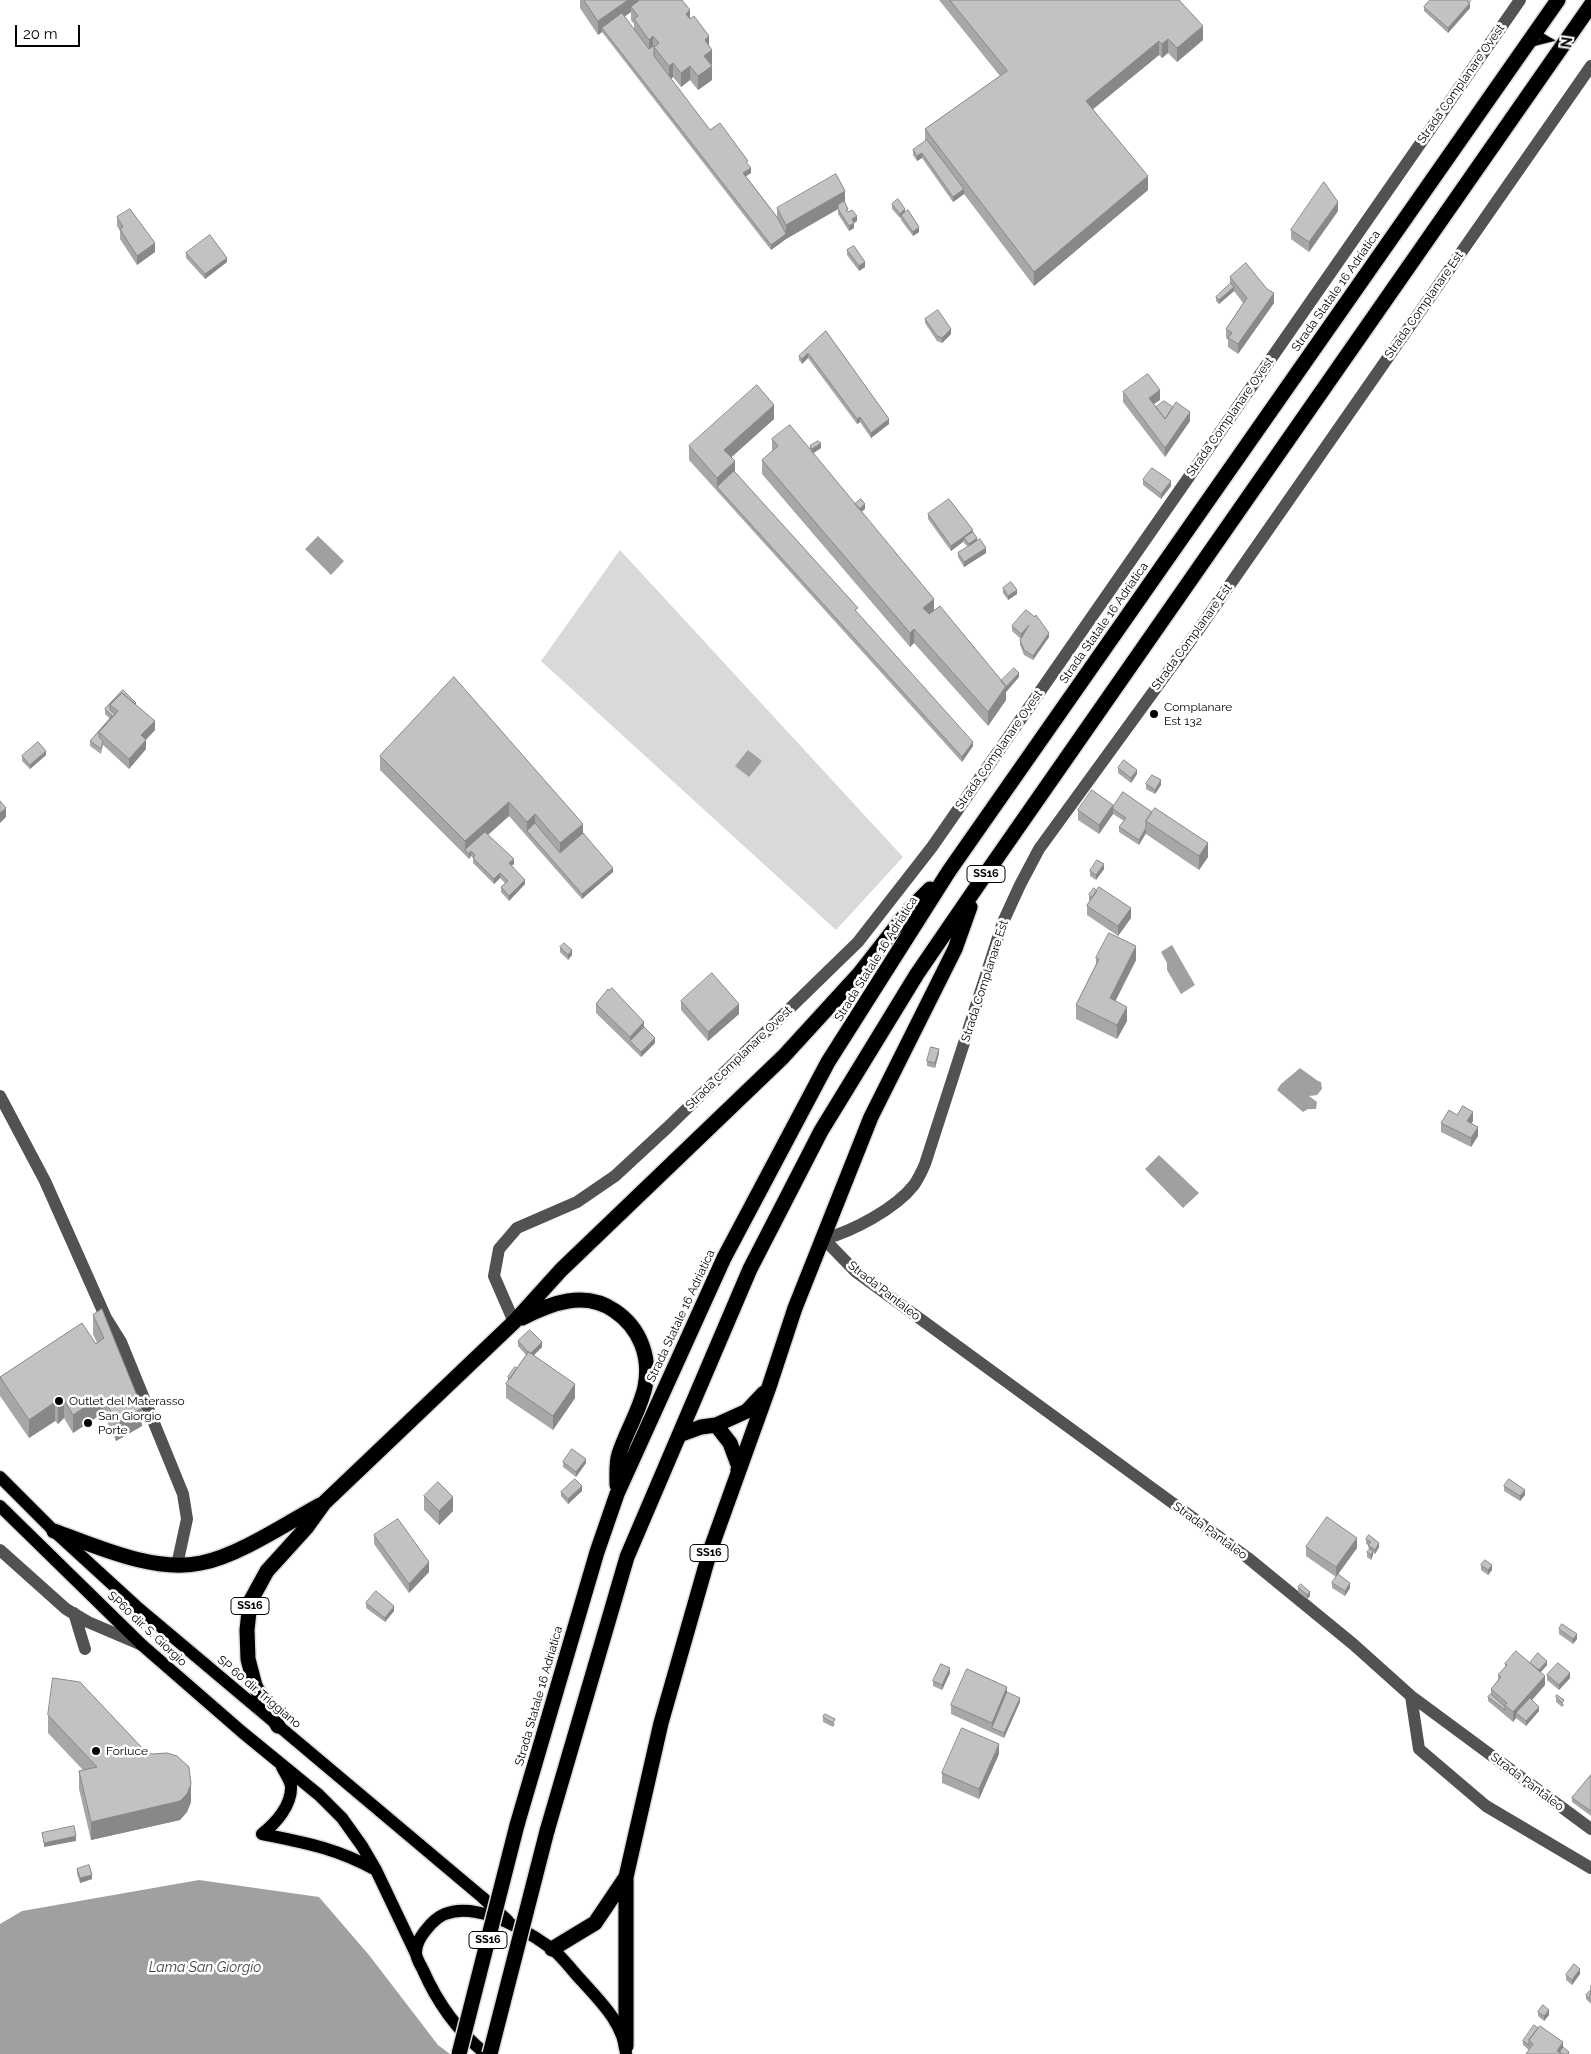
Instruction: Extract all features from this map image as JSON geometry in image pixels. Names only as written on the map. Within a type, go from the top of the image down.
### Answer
[{"type":"highway","name":"Strada Statale 16 Adriatica","points":[[459,2054],[517,1825],[595,1561],[617,1494],[724,1258],[819,1079],[949,871],[1558,0]]},
{"type":"highway","name":"SS16","points":[[490,2054],[547,1831],[627,1557],[750,1269],[821,1131],[917,974],[1591,5]]},
{"type":"highway","name":"SS16","points":[[278,1726],[255,1686],[248,1659],[247,1630],[250,1602],[267,1571],[306,1528],[324,1503],[514,1322],[561,1270],[782,1057],[859,974],[910,910],[949,871]]},
{"type":"highway","name":"SS16","points":[[734,1482],[769,1387],[795,1308],[871,1117],[955,949],[978,885]]},
{"type":"highway","name":"SS16","points":[[514,1322],[559,1302],[581,1300],[606,1304],[626,1318],[640,1337],[647,1362],[645,1387],[618,1456],[617,1494]]},
{"type":"highway","name":"SS16","points":[[679,1435],[701,1427],[716,1425],[747,1411],[769,1387]]},
{"type":"highway","name":"SS16","points":[[626,2050],[626,1878],[663,1714],[710,1551],[739,1467],[730,1443],[716,1425]]},
{"type":"highway","points":[[54,1532],[158,1564],[200,1564],[255,1541],[324,1503]]},
{"type":"highway","points":[[552,1949],[595,1923],[626,1878]]},
{"type":"main road","name":"SP 60 dir. Triggiano","points":[[0,1477],[54,1532],[136,1606],[482,1897],[508,1921]]},
{"type":"main road","name":"SP60 dir. S. Giorgio","points":[[0,1506],[142,1645],[281,1765],[319,1795],[342,1818],[376,1870],[431,1987],[448,2017],[486,2054]]},
{"type":"main road","points":[[281,1765],[290,1786],[290,1797],[277,1822],[262,1834],[320,1846],[351,1856],[376,1870]]},
{"type":"main road","points":[[416,1954],[421,1935],[438,1916],[458,1911],[479,1912],[508,1921],[552,1949],[615,2019],[626,2050]]},
{"type":"street","name":"Strada Complanare Ovest","points":[[514,1322],[494,1276],[499,1249],[517,1228],[577,1202],[615,1176],[858,942],[938,839],[1520,0]]},
{"type":"street","name":"Strada Complanare Est","points":[[824,1239],[840,1234],[876,1215],[903,1197],[914,1184],[925,1164],[1004,922],[1020,885],[1039,849],[1200,629],[1591,66]]},
{"type":"street","points":[[0,1096],[45,1181],[106,1318],[121,1342],[182,1494],[187,1519],[177,1565]]},
{"type":"street","name":"Strada Pantaleo","points":[[824,1239],[856,1272],[1248,1558],[1353,1644],[1411,1696],[1591,1829]]},
{"type":"street","points":[[0,1550],[32,1580],[74,1613],[105,1630],[142,1645]]},
{"type":"street","points":[[74,1613],[85,1649]]},
{"type":"street","points":[[1411,1696],[1419,1749],[1486,1806],[1591,1868]]},
{"type":"shaded area","points":[[620,550],[903,857],[836,930],[541,661]]},
{"type":"water","points":[[318,536],[344,561],[331,575],[305,549]]},
{"type":"water","points":[[748,750],[762,761],[749,777],[735,766]]},
{"type":"water","points":[[1172,945],[1195,985],[1181,994],[1167,970],[1167,963],[1161,952]]},
{"type":"water","points":[[1300,1068],[1321,1082],[1322,1089],[1317,1095],[1309,1096],[1317,1102],[1316,1109],[1308,1109],[1303,1112],[1277,1090],[1281,1084]]},
{"type":"water","points":[[1159,1155],[1199,1193],[1183,1208],[1145,1169]]},
{"type":"water","name":"Lama San Giorgio","points":[[199,1880],[319,1897],[369,1955],[438,2045],[450,2054],[0,2054],[0,1924],[22,1911]]},
{"type":"building","points":[[584,0],[628,0],[598,21]]},
{"type":"building","points":[[640,0],[682,0],[690,10],[686,14],[690,19],[694,16],[709,36],[705,40],[712,50],[704,56],[712,66],[698,76],[690,66],[681,73],[673,63],[669,66],[654,47],[659,43],[653,36],[649,40],[634,19],[638,16],[631,7]]},
{"type":"building","points":[[950,0],[1179,0],[1203,26],[1177,48],[1168,39],[1162,44],[1159,41],[1086,101],[1148,176],[1034,272],[925,129],[1007,71]]},
{"type":"building","points":[[1430,0],[1468,0],[1470,3],[1448,28],[1424,7]]},
{"type":"building","points":[[622,13],[649,49],[654,47],[654,56],[710,130],[720,123],[748,161],[746,162],[751,168],[743,173],[777,217],[786,234],[771,245],[602,28]]},
{"type":"building","points":[[927,140],[964,189],[953,197],[922,153],[917,156],[913,150]]},
{"type":"building","points":[[836,174],[845,191],[786,225],[777,208]]},
{"type":"building","points":[[1324,182],[1338,202],[1309,242],[1291,230]]},
{"type":"building","points":[[898,199],[905,209],[900,214],[892,204]]},
{"type":"building","points":[[844,201],[848,209],[846,210],[848,212],[852,210],[857,216],[852,219],[854,223],[849,226],[838,209],[838,205]]},
{"type":"building","points":[[130,209],[155,243],[137,256],[120,229],[123,227],[117,217]]},
{"type":"building","points":[[908,210],[919,227],[913,232],[901,215]]},
{"type":"building","points":[[210,235],[227,258],[205,274],[186,253]]},
{"type":"building","points":[[854,246],[865,262],[859,266],[847,250]]},
{"type":"building","points":[[1246,263],[1267,289],[1274,293],[1238,344],[1228,338],[1232,333],[1226,329],[1247,298],[1230,277]]},
{"type":"building","points":[[1231,283],[1234,287],[1219,300],[1216,297]]},
{"type":"building","points":[[938,310],[951,329],[942,338],[937,336],[925,319]]},
{"type":"building","points":[[826,331],[889,419],[871,433],[860,417],[857,419],[808,353],[802,359],[799,356]]},
{"type":"building","points":[[1148,374],[1160,390],[1149,398],[1165,419],[1176,402],[1190,412],[1165,448],[1123,392]]},
{"type":"building","points":[[757,385],[774,405],[724,450],[735,461],[717,478],[689,446]]},
{"type":"building","points":[[1164,401],[1173,407],[1165,419],[1156,407]]},
{"type":"building","points":[[790,425],[934,599],[923,608],[929,614],[940,606],[1006,686],[988,712],[914,629],[910,633],[762,460],[778,446],[772,439]]},
{"type":"building","points":[[818,441],[821,443],[812,449],[810,446]]},
{"type":"building","points":[[1152,468],[1171,481],[1161,494],[1143,480]]},
{"type":"building","points":[[734,471],[858,608],[855,610],[973,742],[962,757],[717,487]]},
{"type":"building","points":[[861,499],[865,504],[859,509],[855,504]]},
{"type":"building","points":[[949,499],[973,530],[951,546],[928,514]]},
{"type":"building","points":[[973,532],[977,538],[969,544],[964,538]]},
{"type":"building","points":[[980,539],[986,548],[964,562],[958,553]]},
{"type":"building","points":[[1011,582],[1017,590],[1008,596],[1003,588]]},
{"type":"building","points":[[1026,610],[1035,617],[1036,615],[1049,633],[1033,656],[1024,650],[1020,640],[1029,625],[1021,634],[1012,626]]},
{"type":"building","points":[[1014,668],[1019,673],[1006,687],[1001,681]]},
{"type":"building","points":[[454,677],[583,824],[560,843],[535,814],[527,822],[509,802],[465,841],[380,756]]},
{"type":"building","points":[[123,690],[136,703],[122,693],[110,705],[110,710],[115,714],[99,732],[99,737],[103,741],[101,749],[90,741],[112,716],[105,709]]},
{"type":"building","points":[[122,693],[155,721],[141,735],[146,740],[129,759],[99,732],[118,711],[110,705]]},
{"type":"building","points":[[38,742],[46,751],[30,765],[22,756]]},
{"type":"building","points":[[1124,760],[1137,770],[1131,778],[1118,768]]},
{"type":"building","points":[[1152,775],[1161,780],[1155,790],[1146,784]]},
{"type":"building","points":[[1092,790],[1113,805],[1099,825],[1078,810]]},
{"type":"building","points":[[1123,792],[1152,812],[1146,821],[1146,828],[1139,840],[1119,827],[1126,818],[1113,809]]},
{"type":"building","points":[[0,801],[6,808],[0,813]]},
{"type":"building","points":[[1155,808],[1208,843],[1199,856],[1146,821]]},
{"type":"building","points":[[535,823],[560,853],[583,833],[613,868],[582,894],[527,831]]},
{"type":"building","points":[[485,832],[514,859],[509,863],[525,880],[509,896],[501,887],[508,881],[500,873],[494,879],[473,858],[475,855],[471,851],[469,854],[465,850]]},
{"type":"building","points":[[1097,860],[1104,864],[1096,875],[1090,871]]},
{"type":"building","points":[[1099,887],[1131,908],[1118,926],[1087,906]]},
{"type":"building","points":[[1094,888],[1097,891],[1092,898],[1089,895]]},
{"type":"building","points":[[1109,933],[1136,946],[1110,998],[1127,1007],[1117,1025],[1076,1005],[1099,959],[1096,958]]},
{"type":"building","points":[[564,943],[572,950],[568,955],[560,947]]},
{"type":"building","points":[[712,973],[739,1004],[708,1032],[681,1001]]},
{"type":"building","points":[[612,988],[644,1022],[630,1037],[596,1004],[608,989]]},
{"type":"building","points":[[644,1027],[655,1038],[641,1052],[630,1041]]},
{"type":"building","points":[[931,1047],[939,1049],[935,1063],[927,1061]]},
{"type":"building","points":[[1463,1106],[1473,1112],[1467,1121],[1478,1127],[1471,1138],[1441,1123],[1449,1110],[1457,1115]]},
{"type":"building","points":[[102,1309],[142,1408],[116,1423],[103,1395],[73,1415],[64,1400],[58,1405],[55,1402],[29,1420],[0,1377],[82,1323],[96,1344],[104,1338],[93,1315]]},
{"type":"building","points":[[530,1330],[542,1342],[531,1353],[518,1341]]},
{"type":"building","points":[[529,1352],[575,1384],[553,1416],[506,1384]]},
{"type":"building","points":[[515,1367],[517,1368],[510,1379],[508,1377]]},
{"type":"building","points":[[572,1449],[586,1459],[576,1472],[563,1462]]},
{"type":"building","points":[[575,1479],[582,1486],[568,1499],[561,1492]]},
{"type":"building","points":[[1509,1479],[1525,1490],[1520,1496],[1504,1486]]},
{"type":"building","points":[[438,1482],[453,1497],[439,1511],[424,1496]]},
{"type":"building","points":[[1327,1517],[1357,1538],[1336,1567],[1306,1547]]},
{"type":"building","points":[[398,1519],[429,1562],[409,1584],[374,1535]]},
{"type":"building","points":[[1369,1535],[1379,1543],[1375,1550],[1368,1545],[1371,1542],[1366,1539]]},
{"type":"building","points":[[1370,1549],[1373,1551],[1371,1555],[1367,1552]]},
{"type":"building","points":[[1485,1560],[1492,1565],[1488,1570],[1481,1565]]},
{"type":"building","points":[[1338,1574],[1350,1583],[1345,1591],[1332,1583]]},
{"type":"building","points":[[1301,1584],[1310,1592],[1307,1595],[1298,1587]]},
{"type":"building","points":[[376,1591],[394,1606],[385,1618],[366,1603]]},
{"type":"building","points":[[1562,1624],[1577,1634],[1573,1639],[1559,1629]]},
{"type":"building","points":[[1516,1651],[1545,1676],[1513,1712],[1505,1705],[1507,1703],[1491,1689],[1501,1677],[1498,1675],[1507,1665],[1505,1664]]},
{"type":"building","points":[[1538,1653],[1547,1661],[1539,1670],[1530,1663]]},
{"type":"building","points":[[1558,1663],[1570,1673],[1559,1685],[1547,1675]]},
{"type":"building","points":[[941,1664],[950,1668],[942,1685],[933,1681]]},
{"type":"building","points":[[967,1669],[1007,1687],[992,1723],[951,1705]]},
{"type":"building","name":"Forluce","points":[[53,1678],[80,1682],[145,1751],[152,1754],[167,1753],[177,1756],[189,1767],[191,1784],[187,1794],[180,1801],[91,1822],[79,1771],[97,1767],[48,1715]]},
{"type":"building","points":[[1007,1692],[1020,1698],[1004,1733],[992,1728]]},
{"type":"building","points":[[1491,1694],[1505,1707],[1505,1710],[1488,1697]]},
{"type":"building","points":[[1557,1695],[1564,1700],[1562,1703],[1556,1697]]},
{"type":"building","points":[[1530,1698],[1539,1707],[1526,1721],[1516,1713]]},
{"type":"building","points":[[825,1714],[835,1719],[833,1723],[823,1717]]},
{"type":"building","points":[[962,1728],[999,1744],[979,1789],[942,1773]]},
{"type":"building","points":[[1591,1775],[1591,1811],[1572,1798]]},
{"type":"building","points":[[74,1826],[76,1836],[44,1843],[42,1833]]},
{"type":"building","points":[[89,1865],[92,1875],[80,1878],[77,1869]]},
{"type":"building","points":[[1574,1964],[1580,1969],[1572,1980],[1566,1975]]},
{"type":"building","points":[[1591,1992],[1590,1999],[1586,1995]]},
{"type":"building","points":[[1543,2005],[1549,2010],[1544,2016],[1538,2012]]},
{"type":"building","points":[[1534,2025],[1538,2028],[1529,2040],[1529,2045],[1523,2041]]},
{"type":"building","points":[[1540,2026],[1563,2042],[1557,2051],[1562,2054],[1526,2054],[1533,2044],[1529,2040]]},
{"type":"building","points":[[1563,2047],[1569,2052],[1568,2054],[1560,2052]]},
{"type":"place","name":"Complanare Est 132","points":[[1154,714]]},
{"type":"place","name":"Outlet del Materasso","points":[[59,1401]]},
{"type":"place","name":"San Giorgio Porte","points":[[88,1423]]},
{"type":"place","name":"Forluce","points":[[96,1751]]}]
